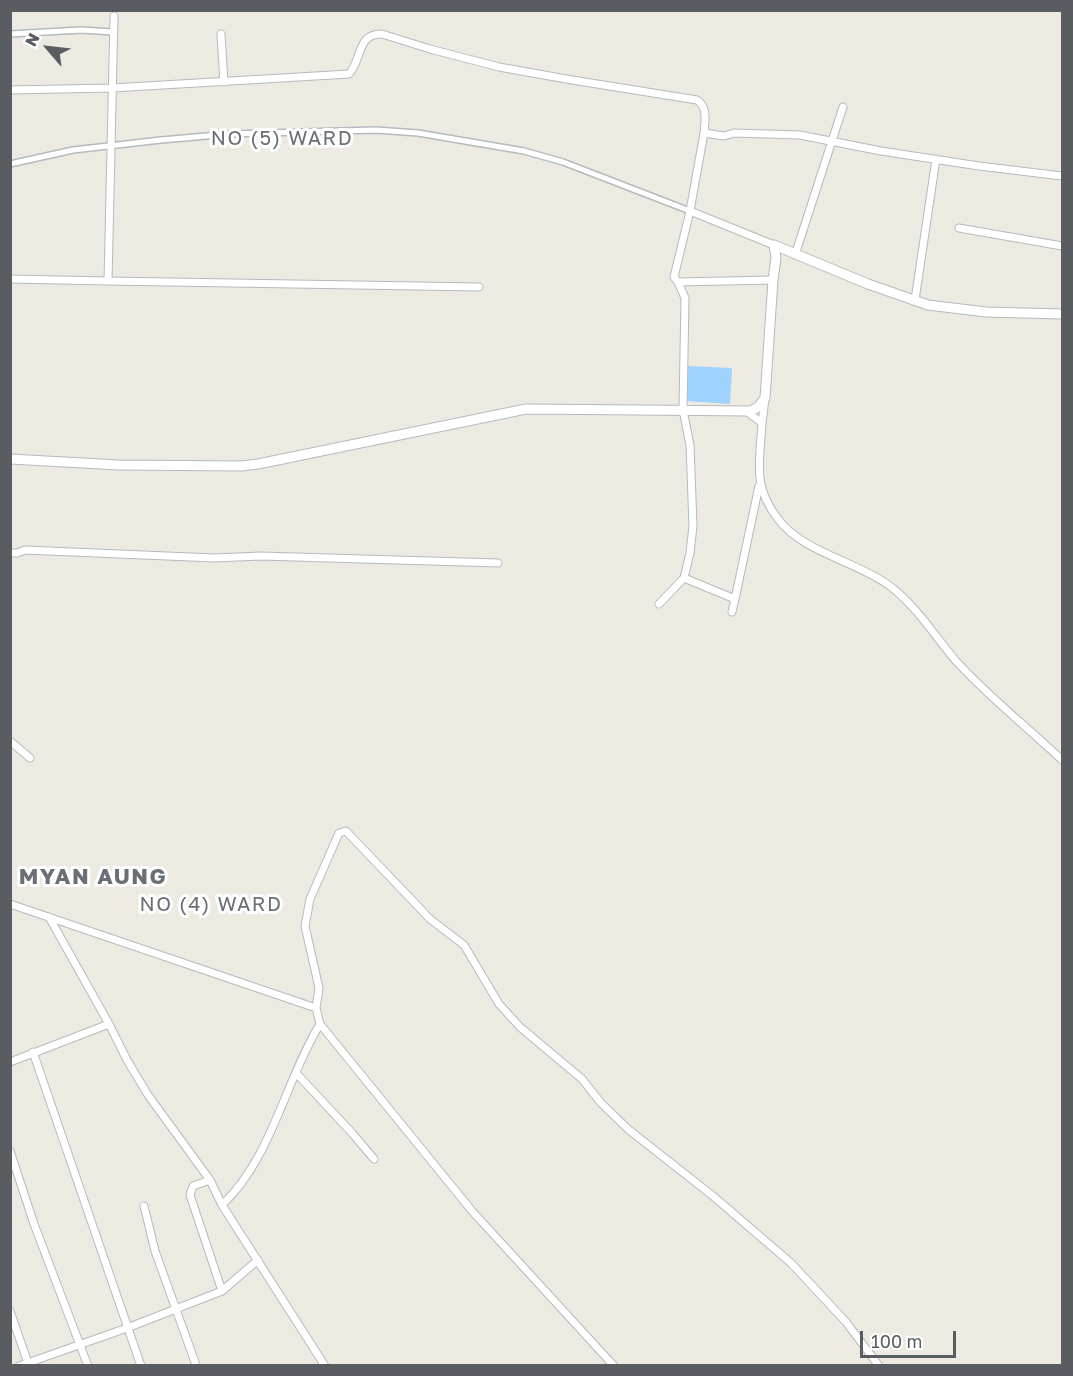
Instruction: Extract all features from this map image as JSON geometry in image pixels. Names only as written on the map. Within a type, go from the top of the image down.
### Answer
[{"type":"street","points":[[108,281],[114,16]]},
{"type":"street","points":[[10,34],[81,30],[113,32]]},
{"type":"street","points":[[221,34],[224,82]]},
{"type":"street","points":[[10,90],[112,88],[349,74],[355,69],[361,47],[366,39],[375,34],[382,34],[500,67],[572,81],[697,100],[702,103],[704,133],[690,211],[674,278],[685,298],[683,410],[690,445],[693,526],[684,578],[659,604]]},
{"type":"street","points":[[795,255],[843,107]]},
{"type":"street","points":[[10,164],[74,150],[110,145],[229,134],[376,130],[418,134],[524,151],[563,162],[868,284],[928,305],[986,312],[1062,314]]},
{"type":"street","points":[[704,133],[724,136],[734,133],[800,135],[936,159],[1062,176]]},
{"type":"street","points":[[915,300],[936,159]]},
{"type":"street","points":[[959,228],[1062,246]]},
{"type":"street","points":[[732,612],[760,483],[762,423],[776,258],[774,245]]},
{"type":"street","points":[[10,279],[479,287]]},
{"type":"street","points":[[678,282],[773,280]]},
{"type":"street","points":[[10,459],[119,465],[241,466],[526,409],[746,411],[758,407],[765,398]]},
{"type":"street","points":[[746,411],[762,423]]},
{"type":"street","points":[[760,483],[763,496],[777,518],[791,533],[888,584],[907,600],[972,677],[1062,760]]},
{"type":"street","points":[[10,553],[17,554],[25,550],[214,558],[261,556],[498,563]]},
{"type":"street","points":[[684,578],[735,599]]},
{"type":"street","points":[[10,741],[30,758]]},
{"type":"street","points":[[614,1365],[472,1211],[320,1024],[316,1008],[318,988],[305,926],[310,899],[339,833],[346,831],[430,919],[464,945],[499,1004],[520,1027],[582,1079],[601,1103],[629,1130],[713,1196],[791,1263],[846,1322],[879,1365]]},
{"type":"street","points":[[10,904],[316,1008]]},
{"type":"street","points":[[49,917],[148,1095],[210,1180],[222,1205],[325,1365]]},
{"type":"street","points":[[10,1062],[110,1024]]},
{"type":"street","points":[[222,1205],[234,1194],[249,1172],[309,1042],[320,1024]]},
{"type":"street","points":[[33,1052],[141,1365]]},
{"type":"street","points":[[296,1073],[374,1159]]},
{"type":"street","points":[[10,1151],[34,1224],[88,1365]]},
{"type":"street","points":[[210,1180],[194,1186],[190,1195],[222,1291]]},
{"type":"street","points":[[144,1206],[155,1251],[196,1365]]},
{"type":"street","points":[[19,1365],[29,1364],[222,1291],[258,1260]]},
{"type":"street","points":[[10,1311],[29,1364]]},
{"type":"water","points":[[688,366],[732,368],[730,404],[686,401]]},
{"type":"district","name":"NO (5) WARD","points":[[282,139]]},
{"type":"district","name":"MYAN AUNG","points":[[93,877]]},
{"type":"district","name":"NO (4) WARD","points":[[211,905]]}]
